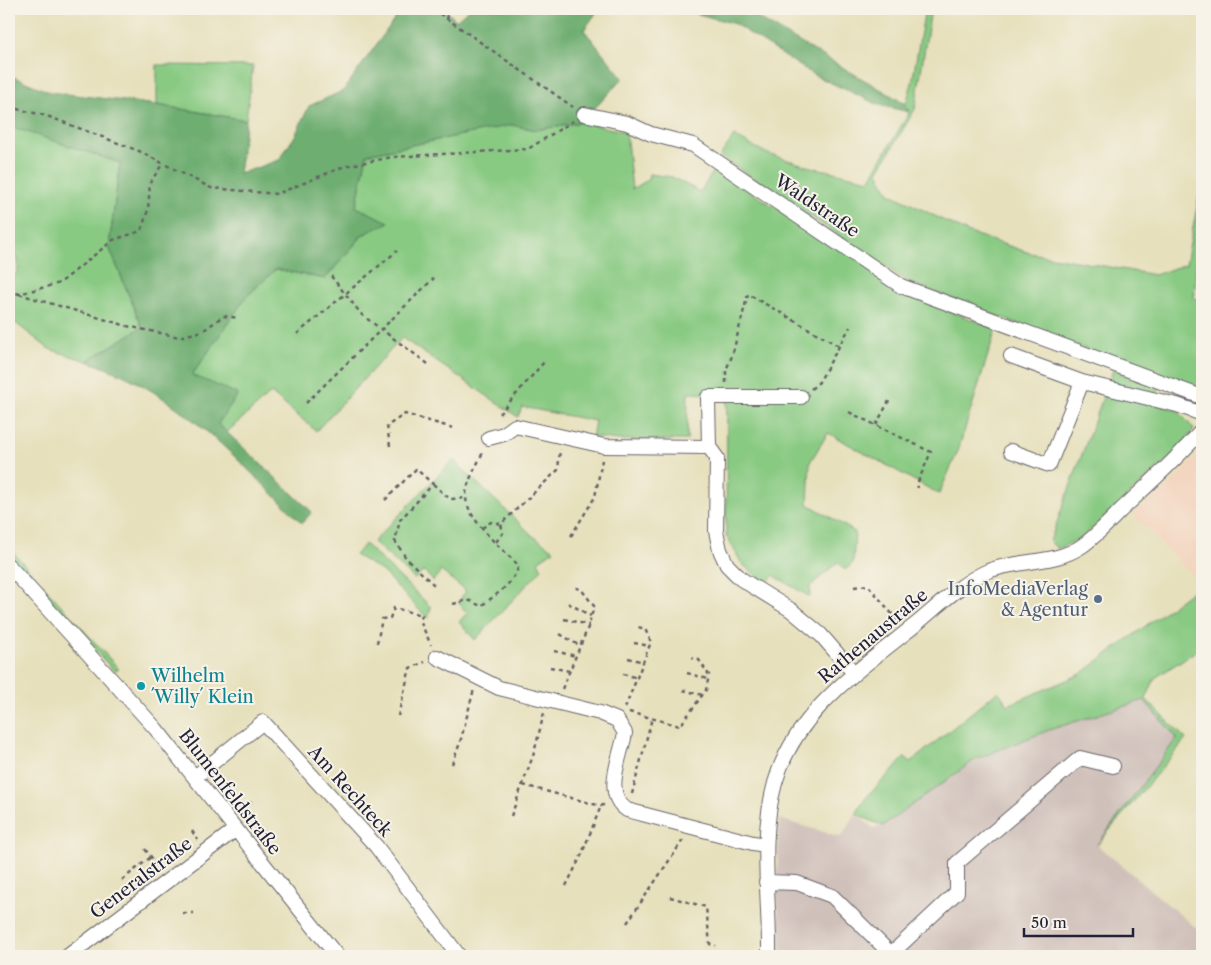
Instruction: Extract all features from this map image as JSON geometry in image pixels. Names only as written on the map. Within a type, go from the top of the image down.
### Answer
[{"type":"street","name":"Waldstraße","points":[[584,114],[627,123],[651,134],[693,145],[902,286],[1202,397]]},
{"type":"street","points":[[1010,356],[1082,382],[1177,405],[1202,414]]},
{"type":"street","points":[[1011,451],[1049,465],[1082,382]]},
{"type":"street","points":[[801,397],[708,397],[709,447],[718,458],[716,531],[720,550],[727,565],[741,579],[791,610],[815,630],[854,673]]},
{"type":"street","points":[[489,438],[504,434],[515,426],[604,446],[709,447]]},
{"type":"street","name":"Rathenaustraße","points":[[769,956],[766,844],[769,807],[775,782],[785,757],[807,721],[830,694],[854,673],[955,592],[982,575],[1006,566],[1053,559],[1084,545],[1182,454],[1202,430]]},
{"type":"street","name":"Blumenfeldstraße","points":[[9,566],[141,711],[337,956]]},
{"type":"street","points":[[437,657],[499,688],[600,713],[617,720],[625,733],[613,788],[616,800],[627,810],[753,843],[766,844]]},
{"type":"street","name":"Am Rechteck","points":[[195,777],[263,722],[376,846],[459,956]]},
{"type":"street","points":[[766,882],[798,884],[832,896],[892,955],[957,892],[957,863],[1080,758],[1113,766]]},
{"type":"street","name":"Generalstraße","points":[[68,956],[236,829]]},
{"type":"path","points":[[9,107],[47,116],[139,151],[211,188],[278,194],[345,166],[393,157],[528,149],[584,114],[433,9]]},
{"type":"path","points":[[440,9],[453,23]]},
{"type":"path","points":[[19,294],[60,283],[113,240],[141,231],[148,210],[150,183],[163,163]]},
{"type":"path","points":[[297,334],[397,251]]},
{"type":"path","points":[[331,276],[362,315],[428,364]]},
{"type":"path","points":[[306,403],[434,278]]},
{"type":"path","points":[[9,290],[127,326],[179,337],[203,331],[223,316],[239,318]]},
{"type":"path","points":[[725,397],[726,370],[732,356],[748,294],[839,346]]},
{"type":"path","points":[[801,397],[818,382],[850,327]]},
{"type":"path","points":[[499,414],[544,362]]},
{"type":"path","points":[[876,425],[889,400]]},
{"type":"path","points":[[849,412],[931,452],[917,484],[918,488]]},
{"type":"path","points":[[390,446],[388,426],[405,414],[453,428]]},
{"type":"path","points":[[454,604],[468,600],[481,606],[503,589],[516,574],[518,568],[516,563],[482,528],[472,513],[466,498],[470,481],[489,438]]},
{"type":"path","points":[[501,524],[558,470],[562,438]]},
{"type":"path","points":[[571,536],[596,497],[604,446]]},
{"type":"path","points":[[386,500],[416,469],[450,499],[466,498]]},
{"type":"path","points":[[433,484],[400,520],[395,541],[406,558],[434,584]]},
{"type":"path","points":[[482,528],[491,522],[501,524]]},
{"type":"path","points":[[496,542],[503,533],[501,524]]},
{"type":"path","points":[[854,587],[868,586],[906,632]]},
{"type":"path","points":[[511,816],[552,701],[569,671],[589,625],[594,606],[582,589],[572,587]]},
{"type":"path","points":[[568,603],[591,616]]},
{"type":"path","points":[[377,643],[382,619],[390,618],[394,608],[422,615],[420,621],[437,657],[410,668],[398,716]]},
{"type":"path","points":[[564,619],[589,625]]},
{"type":"path","points":[[638,627],[645,629],[651,642],[623,711],[680,726],[702,695],[709,675],[703,664],[692,658]]},
{"type":"path","points":[[560,634],[580,646]]},
{"type":"path","points":[[634,642],[650,646]]},
{"type":"path","points":[[554,650],[576,656]]},
{"type":"path","points":[[628,658],[644,662]]},
{"type":"path","points":[[550,666],[569,671]]},
{"type":"path","points":[[687,673],[708,679]]},
{"type":"path","points":[[623,674],[638,678]]},
{"type":"path","points":[[452,764],[460,743],[477,678]]},
{"type":"path","points":[[683,690],[702,695]]},
{"type":"path","points":[[627,810],[652,718]]},
{"type":"path","points":[[523,785],[600,806],[616,800]]},
{"type":"path","points":[[242,809],[253,801]]},
{"type":"path","points":[[566,886],[582,856],[600,806]]},
{"type":"path","points":[[627,923],[683,841],[687,826]]},
{"type":"path","points":[[145,849],[169,881]]},
{"type":"path","points":[[122,880],[151,857]]},
{"type":"path","points":[[670,897],[706,907],[710,944],[716,946]]},
{"type":"path","points":[[183,913],[194,914]]},
{"type":"shaded area","points":[[1202,449],[1201,585],[1133,514],[1171,484]]},
{"type":"shaded area","points":[[1144,700],[1177,738],[1144,788],[1097,845],[1202,933],[1202,956],[781,956],[777,889],[779,819],[841,837],[856,814],[873,828],[883,826],[976,759],[1101,709]]},
{"type":"green space","points":[[402,9],[444,9],[456,20],[469,9],[599,9],[584,30],[623,78],[594,109],[583,110],[581,122],[536,130],[512,125],[367,154],[356,207],[389,222],[362,235],[325,279],[276,269],[246,297],[192,375],[238,394],[218,424],[312,512],[302,523],[242,463],[177,408],[129,378],[87,361],[142,327],[109,247],[120,163],[9,126],[9,75],[50,92],[157,105],[246,120],[239,174],[279,160],[295,136],[309,106],[343,91]]},
{"type":"green space","points":[[680,9],[742,9],[906,104],[909,112],[879,105],[814,75],[735,24]]},
{"type":"green space","points":[[925,9],[931,9],[915,109],[878,172],[889,193],[967,232],[1030,253],[1155,275],[1186,264],[1202,181],[1202,208],[1194,298],[1202,301],[1202,393],[910,283],[720,156],[734,136],[768,154],[811,167],[869,180],[909,113],[906,104],[912,83]]},
{"type":"green space","points":[[157,65],[253,66],[246,120],[157,105]]},
{"type":"green space","points":[[581,122],[626,132],[632,189],[648,180],[649,174],[672,177],[700,192],[715,169],[919,299],[996,329],[958,451],[939,494],[828,433],[810,462],[808,504],[855,532],[853,563],[845,570],[838,562],[810,586],[810,597],[773,575],[767,584],[742,564],[726,535],[727,394],[688,393],[687,440],[619,440],[592,437],[595,421],[522,407],[518,417],[402,338],[316,431],[271,393],[226,433],[218,424],[192,375],[246,297],[276,269],[325,279],[363,235],[388,222],[356,207],[367,154],[512,125],[536,130]]},
{"type":"green space","points":[[15,127],[120,163],[109,247],[142,327],[87,361],[49,349],[9,318],[9,282],[18,271],[18,259],[9,248],[9,132]]},
{"type":"green space","points":[[1113,369],[1161,385],[1156,397],[1109,382]]},
{"type":"green space","points":[[1105,392],[1177,410],[1194,429],[1179,449],[1082,538],[1057,549],[1050,541]]},
{"type":"green space","points":[[453,460],[533,536],[554,550],[538,561],[542,569],[475,640],[459,622],[467,613],[458,602],[466,591],[441,571],[433,581],[424,571],[415,579],[373,542]]},
{"type":"green space","points":[[365,544],[431,607],[428,619],[382,571],[355,555]]},
{"type":"green space","points":[[9,548],[118,670],[114,671],[9,556]]},
{"type":"green space","points":[[1202,584],[1202,647],[1155,678],[1146,699],[1186,739],[1097,845],[1177,738],[1144,700],[1049,730],[976,759],[883,826],[856,814],[865,799],[905,757],[911,762],[998,691],[1008,705],[1081,674]]},
{"type":"place","name":"InfoMediaVerlag & Agentur","points":[[1098,599]]},
{"type":"place","name":"Wilhelm ´Willy´ Klein","points":[[141,686]]}]
